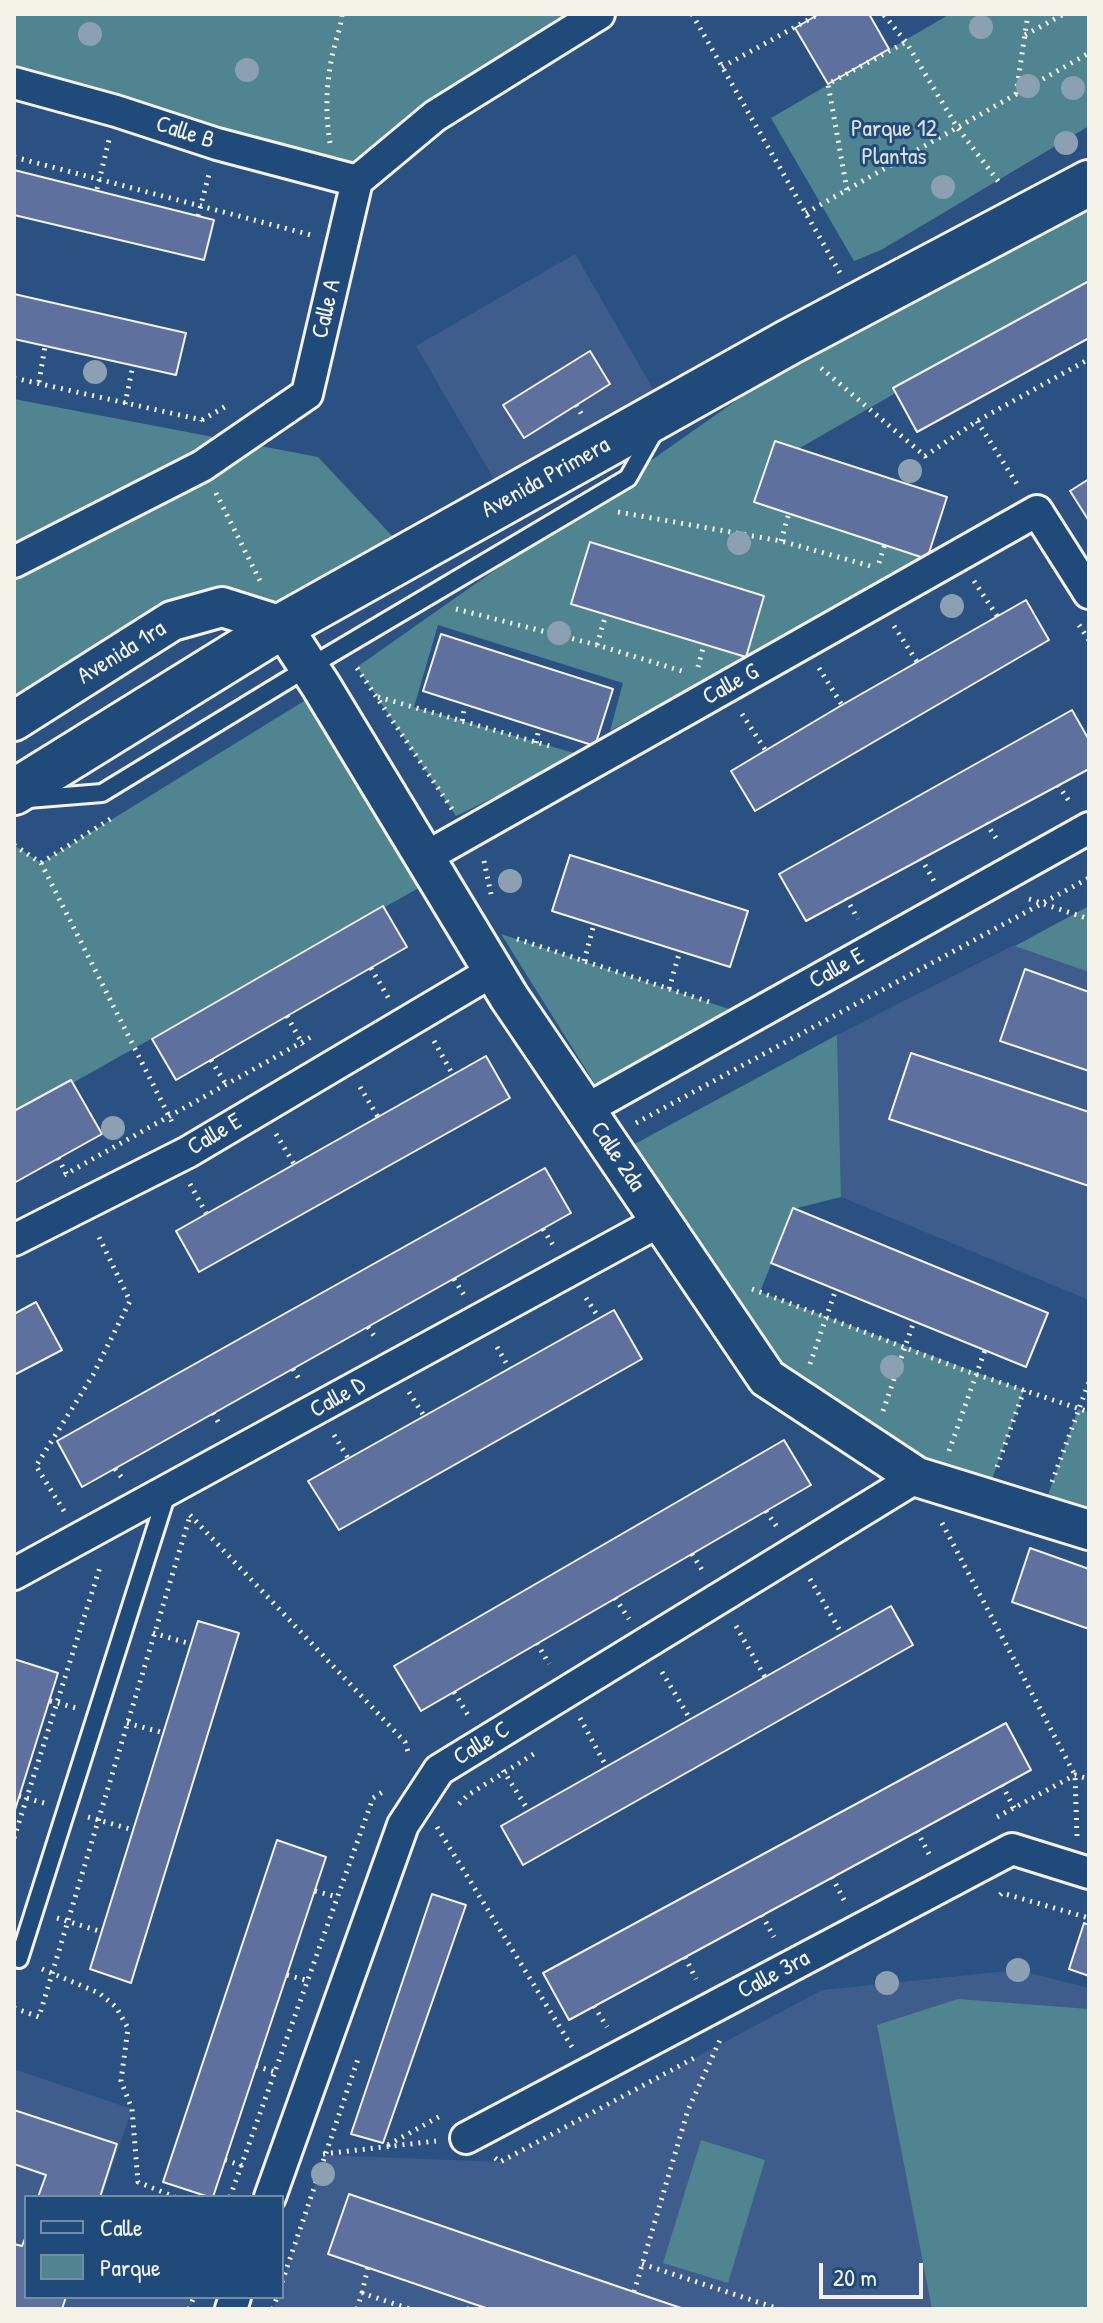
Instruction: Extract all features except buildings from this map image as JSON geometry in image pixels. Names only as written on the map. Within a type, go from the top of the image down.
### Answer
[{"type":"main road","name":"Avenida Primera","points":[[14,792],[282,626],[789,342],[1089,183]]},
{"type":"street","points":[[346,178],[435,116],[599,14]]},
{"type":"street","name":"Calle B","points":[[14,83],[116,111],[217,144],[346,178]]},
{"type":"street","name":"Calle A","points":[[14,562],[202,466],[307,394],[346,178]]},
{"type":"street","points":[[1037,511],[1089,593]]},
{"type":"street","name":"Calle G","points":[[424,858],[1037,511]]},
{"type":"street","name":"Avenida 1ra","points":[[14,721],[172,621],[222,607],[282,626]]},
{"type":"street","name":"Calle 2da","points":[[282,626],[493,971],[767,1378],[927,1480],[1089,1530]]},
{"type":"street","name":"Calle E","points":[[585,1110],[1089,828]]},
{"type":"street","name":"Calle E","points":[[14,1240],[188,1152],[493,971]]},
{"type":"street","name":"Calle D","points":[[14,1574],[660,1221]]},
{"type":"street","name":"Calle C","points":[[271,2195],[403,1825],[439,1770],[794,1553],[927,1480]]},
{"type":"street","name":"Calle 3ra","points":[[466,2138],[1012,1849],[1084,1871]]},
{"type":"lane","points":[[14,800],[102,793],[628,478],[666,411]]},
{"type":"lane","points":[[19,1959],[168,1491]]},
{"type":"path","points":[[342,14],[332,54],[326,115],[346,178]]},
{"type":"path","points":[[692,14],[858,305]]},
{"type":"path","points":[[722,67],[819,14]]},
{"type":"path","points":[[884,14],[906,42],[957,127],[1025,217]]},
{"type":"path","points":[[1016,94],[1028,14]]},
{"type":"path","points":[[1025,35],[1064,14]]},
{"type":"path","points":[[847,190],[828,84],[906,42]]},
{"type":"path","points":[[806,213],[1089,53]]},
{"type":"path","points":[[97,189],[116,111]]},
{"type":"path","points":[[198,216],[217,144]]},
{"type":"path","points":[[14,157],[311,235],[308,250]]},
{"type":"path","points":[[789,342],[925,456],[977,421],[1089,359]]},
{"type":"path","points":[[39,382],[45,346]]},
{"type":"path","points":[[125,404],[133,365]]},
{"type":"path","points":[[14,378],[202,420],[238,400]]},
{"type":"path","points":[[202,420],[202,466],[282,626]]},
{"type":"path","points":[[977,421],[1028,502],[1037,511]]},
{"type":"path","points":[[592,500],[609,511],[781,541],[915,580]]},
{"type":"path","points":[[781,541],[789,513]]},
{"type":"path","points":[[877,568],[885,544]]},
{"type":"path","points":[[958,557],[997,616]]},
{"type":"path","points":[[427,597],[457,609],[597,645],[695,675],[704,644]]},
{"type":"path","points":[[878,601],[917,662]]},
{"type":"path","points":[[597,645],[606,614]]},
{"type":"path","points":[[804,644],[842,705]]},
{"type":"path","points":[[357,667],[481,851],[494,906]]},
{"type":"path","points":[[725,688],[766,751]]},
{"type":"path","points":[[377,697],[566,751]]},
{"type":"path","points":[[462,721],[465,705]]},
{"type":"path","points":[[536,743],[539,728]]},
{"type":"path","points":[[14,845],[41,863],[188,1152]]},
{"type":"path","points":[[626,1128],[1089,878]]},
{"type":"path","points":[[990,883],[1089,919]]},
{"type":"path","points":[[584,961],[594,924]]},
{"type":"path","points":[[515,938],[714,1004]]},
{"type":"path","points":[[669,989],[679,954]]},
{"type":"path","points":[[374,1001],[399,986]]},
{"type":"path","points":[[53,1181],[314,1036]]},
{"type":"path","points":[[14,1838],[102,1563],[81,1537],[36,1466],[93,1375],[130,1301],[84,1206]]},
{"type":"path","points":[[748,1288],[976,1374],[1089,1412]]},
{"type":"path","points":[[798,1398],[836,1289]]},
{"type":"path","points":[[870,1446],[914,1321]]},
{"type":"path","points":[[985,1350],[927,1480],[1075,1775],[1084,1871]]},
{"type":"path","points":[[1050,1488],[1089,1382]]},
{"type":"path","points":[[996,1469],[1024,1390]]},
{"type":"path","points":[[168,1491],[405,1742],[421,1799]]},
{"type":"path","points":[[14,2008],[39,2017],[190,1516]]},
{"type":"path","points":[[794,1553],[842,1634]]},
{"type":"path","points":[[721,1598],[765,1677]]},
{"type":"path","points":[[125,1624],[191,1644]]},
{"type":"path","points":[[645,1644],[690,1719]]},
{"type":"path","points":[[565,1692],[606,1766]]},
{"type":"path","points":[[486,1742],[528,1810]]},
{"type":"path","points":[[1002,1785],[1014,1808]]},
{"type":"path","points":[[231,2195],[373,1798],[387,1789]]},
{"type":"path","points":[[458,1805],[468,1795]]},
{"type":"path","points":[[431,1841],[436,1826],[587,2074]]},
{"type":"path","points":[[917,1831],[929,1854]]},
{"type":"path","points":[[832,1877],[844,1900]]},
{"type":"path","points":[[989,1901],[1002,1893],[1089,1918]]},
{"type":"path","points":[[762,1915],[774,1937]]},
{"type":"path","points":[[685,1957],[696,1979]]},
{"type":"path","points":[[19,1959],[99,1993],[116,2007],[128,2028],[121,2081],[132,2109],[138,2182],[170,2195]]},
{"type":"path","points":[[634,2292],[688,2110],[743,1992]]},
{"type":"path","points":[[594,2006],[607,2027]]},
{"type":"path","points":[[294,2131],[325,2155],[466,2138],[500,2162],[731,2038]]},
{"type":"path","points":[[284,2276],[360,2051]]},
{"type":"path","points":[[642,2264],[779,2309]]},
{"type":"path","points":[[357,2309],[368,2267]]},
{"type":"path","points":[[362,2293],[410,2309]]},
{"type":"shaded area","points":[[575,254],[666,411],[506,500],[416,346]]},
{"type":"shaded area","points":[[1014,945],[1089,971],[1089,1300],[841,1197],[837,1035]]},
{"type":"shaded area","points":[[1018,1970],[1089,1988],[1089,2309],[273,2309],[276,2299],[284,2299],[284,2276],[325,2155],[500,2162],[822,1990]]},
{"type":"shaded area","points":[[14,2069],[132,2109],[103,2195],[24,2195],[24,2299],[193,2299],[189,2309],[14,2309]]},
{"type":"green space","points":[[14,14],[569,14],[346,168],[14,70]]},
{"type":"green space","name":"Parque 12 Plantas","points":[[950,14],[1089,14],[1089,126],[881,250],[854,261],[771,118]]},
{"type":"green space","points":[[1089,192],[1089,282],[798,449],[759,500],[935,557],[610,731],[623,683],[438,625],[414,707],[581,755],[456,816],[357,667],[764,381]]},
{"type":"green space","points":[[14,399],[318,457],[410,555],[282,626],[222,607],[14,721]]},
{"type":"green space","points":[[309,698],[399,855],[424,885],[14,1116],[14,845],[41,863]]},
{"type":"green space","points":[[1089,906],[1089,972],[1015,946]]},
{"type":"green space","points":[[501,934],[729,1009],[595,1084]]},
{"type":"green space","points":[[837,1035],[841,1197],[793,1209],[760,1292],[1024,1390],[991,1482],[924,1460],[780,1365],[631,1146]]},
{"type":"green space","points":[[1078,1409],[1089,1412],[1089,1514],[1046,1501]]},
{"type":"green space","points":[[958,1999],[1089,2009],[1089,2309],[932,2309],[877,2025]]},
{"type":"green space","points":[[701,2140],[765,2160],[728,2283],[663,2263]]}]
